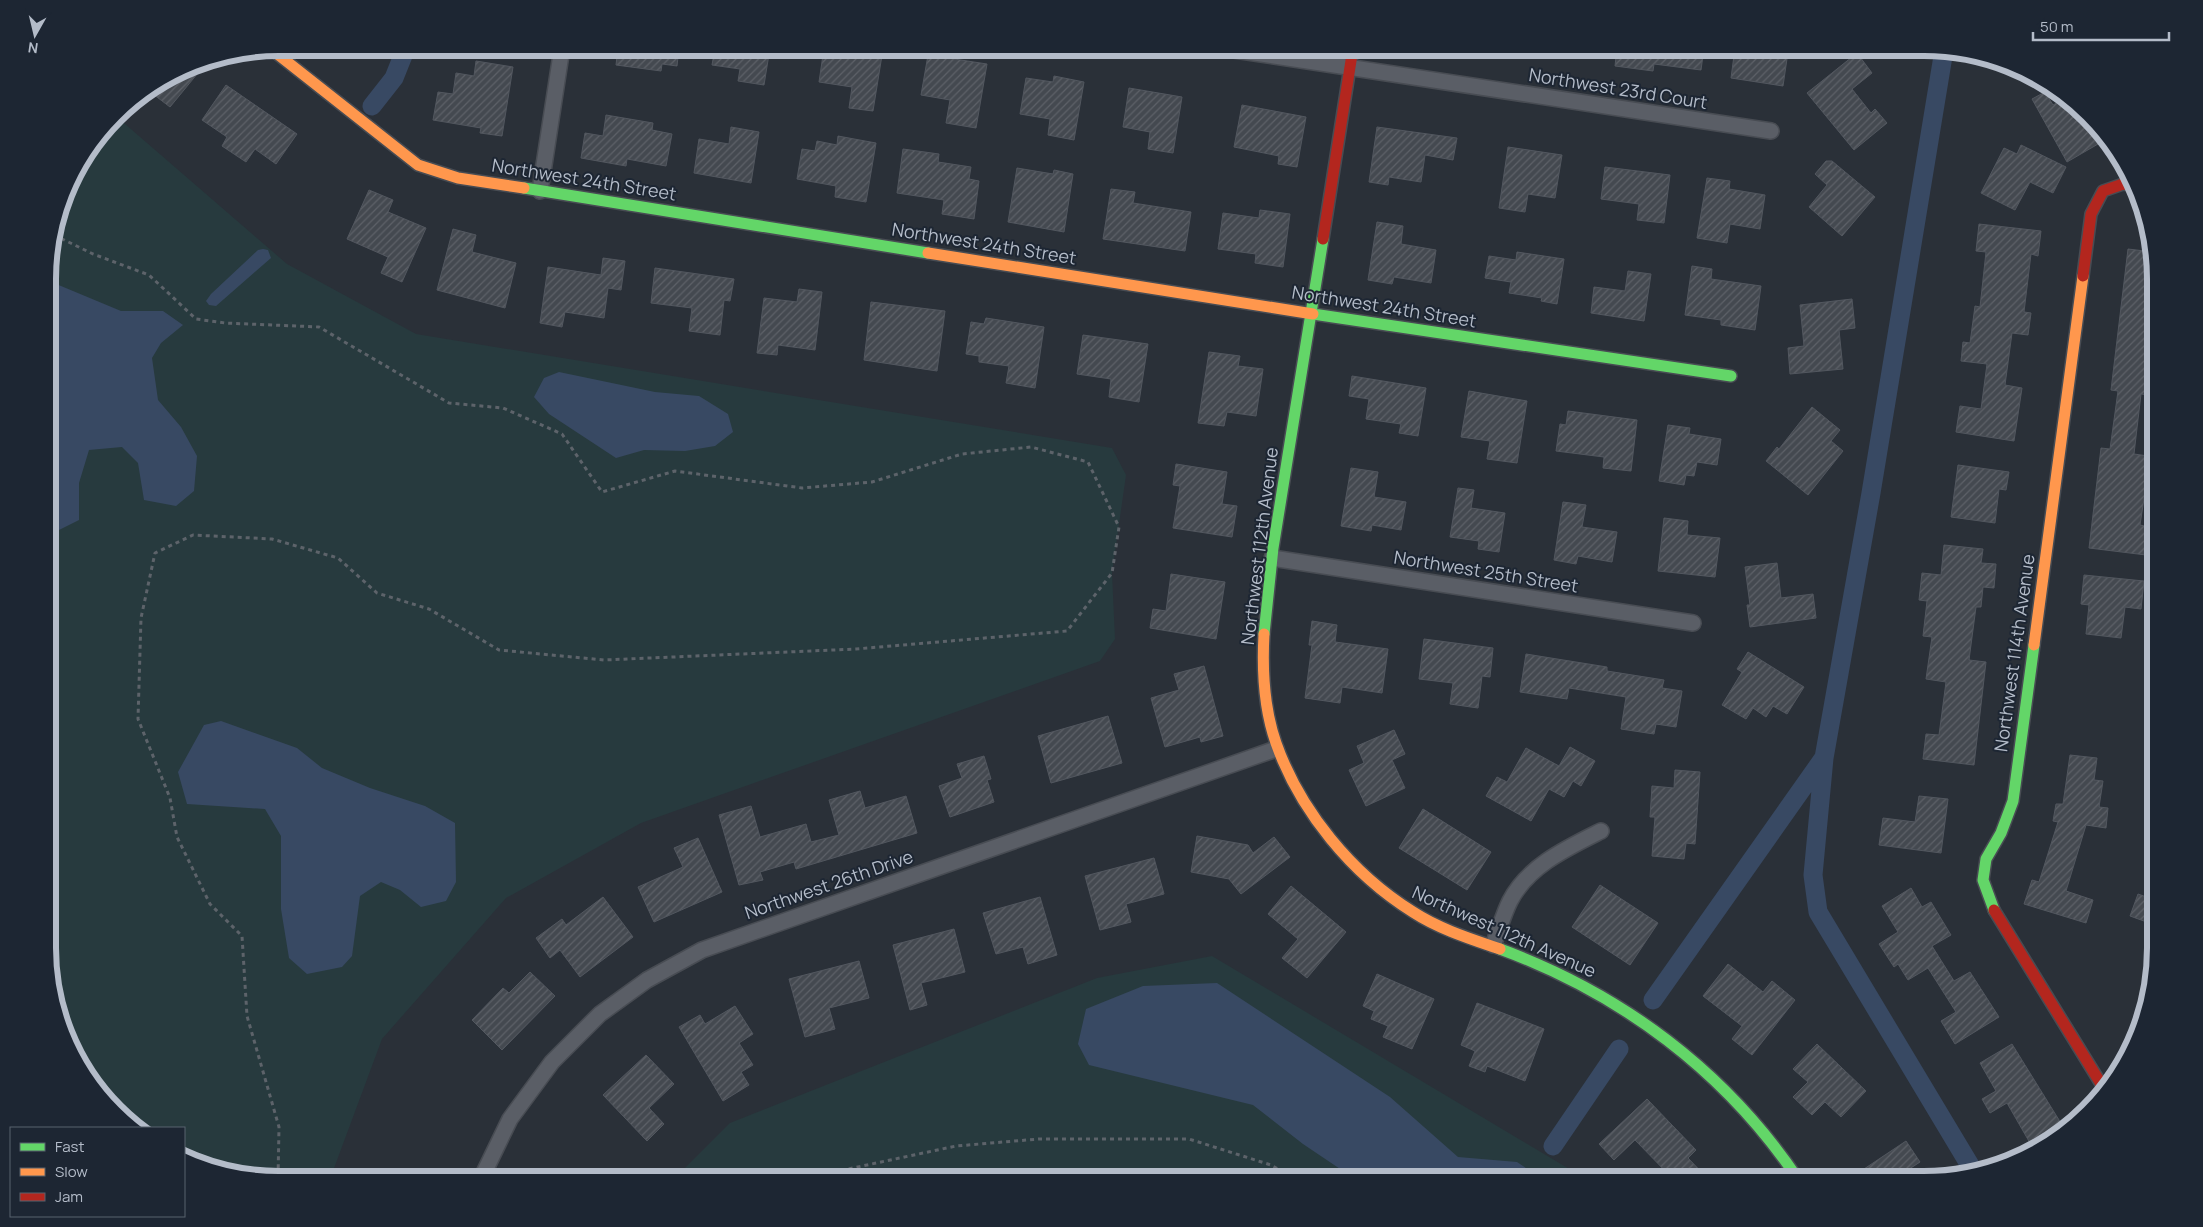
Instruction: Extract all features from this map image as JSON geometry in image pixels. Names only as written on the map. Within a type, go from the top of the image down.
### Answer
[{"type":"street","name":"Northwest 24th Street","points":[[281,56],[376,134],[418,165],[458,178],[1310,314],[1731,376]]},
{"type":"street","points":[[540,191],[561,56]]},
{"type":"street","name":"Northwest 23rd Court","points":[[1273,56],[1771,131]]},
{"type":"street","name":"Northwest 112th Avenue","points":[[1352,56],[1272,558],[1264,658],[1267,710],[1276,749],[1315,820],[1356,866],[1394,902],[1440,927],[1494,945],[1585,986],[1667,1038],[1733,1096],[1792,1171]]},
{"type":"street","name":"Northwest 114th Avenue","points":[[2101,1084],[1990,903],[1983,880],[1986,859],[2001,833],[2013,801],[2091,214],[2103,191],[2125,184]]},
{"type":"street","name":"Northwest 25th Street","points":[[1272,558],[1693,623]]},
{"type":"street","name":"Northwest 26th Drive","points":[[485,1171],[510,1119],[552,1062],[600,1014],[647,980],[702,950],[1276,749]]},
{"type":"street","points":[[1494,945],[1510,900],[1532,874],[1556,853],[1601,831]]},
{"type":"path","points":[[61,238],[93,254],[149,275],[196,319],[225,323],[319,327],[449,403],[503,408],[562,434],[602,492],[675,471],[802,488],[872,482],[962,454],[1031,447],[1088,462],[1119,527],[1112,573],[1067,632],[856,649],[604,660],[499,650],[430,609],[377,593],[338,558],[272,538],[193,535],[155,553],[140,618],[138,719],[170,798],[177,837],[210,904],[242,936],[247,1016],[279,1127],[278,1171]]},
{"type":"path","points":[[844,1171],[956,1146],[1040,1139],[1189,1139],[1271,1166],[1280,1171]]},
{"type":"green space","points":[[122,122],[287,264],[416,334],[1112,448],[1126,475],[1112,573],[1115,639],[1100,661],[641,823],[506,898],[382,1039],[333,1171],[250,1169],[221,1163],[185,1150],[185,1127],[146,1127],[143,1125],[112,1095],[94,1072],[73,1033],[64,1006],[58,977],[56,948],[56,279],[58,250],[64,221],[73,194],[86,168],[102,143]]},
{"type":"green space","points":[[1212,956],[1573,1171],[682,1171],[730,1123],[1097,978]]},
{"type":"water","points":[[258,250],[268,250],[271,258],[216,306],[209,305],[206,301],[211,294]]},
{"type":"water","points":[[56,284],[121,311],[163,311],[183,325],[161,343],[152,358],[158,400],[181,427],[197,456],[194,491],[176,506],[144,500],[138,463],[122,447],[89,450],[79,483],[79,520],[56,532]]},
{"type":"water","points":[[559,372],[655,392],[699,396],[728,414],[733,432],[715,446],[685,451],[644,450],[616,458],[549,414],[534,397],[544,378]]},
{"type":"water","points":[[221,721],[297,748],[322,768],[370,788],[425,806],[455,823],[456,882],[446,901],[421,907],[400,890],[381,882],[360,896],[352,956],[342,967],[307,974],[289,958],[281,909],[281,836],[265,809],[187,804],[178,772],[204,725]]},
{"type":"water","points":[[1217,983],[1390,1097],[1458,1157],[1517,1162],[1530,1171],[1343,1171],[1303,1144],[1253,1105],[1089,1065],[1078,1044],[1086,1009],[1143,986]]},
{"type":"building","points":[[617,56],[678,56],[677,66],[662,64],[661,71],[616,65]]},
{"type":"building","points":[[714,56],[769,56],[764,85],[738,81],[740,69],[712,65]]},
{"type":"building","points":[[823,56],[882,56],[873,111],[849,108],[852,87],[819,82]]},
{"type":"building","points":[[928,56],[987,64],[976,128],[946,123],[950,100],[921,95]]},
{"type":"building","points":[[1616,56],[1703,56],[1701,70],[1654,64],[1653,71],[1615,66]]},
{"type":"building","points":[[1734,56],[1787,56],[1783,86],[1731,78]]},
{"type":"building","points":[[1853,56],[1859,56],[1872,73],[1852,89],[1871,113],[1875,109],[1887,123],[1854,150],[1807,93]]},
{"type":"building","points":[[476,61],[513,67],[502,136],[480,133],[481,128],[433,120],[438,92],[453,94],[456,73],[474,76]]},
{"type":"building","points":[[200,71],[170,107],[154,95]]},
{"type":"building","points":[[1054,76],[1084,82],[1074,140],[1048,135],[1050,119],[1020,114],[1026,78],[1053,82]]},
{"type":"building","points":[[226,85],[297,134],[276,164],[255,149],[246,162],[222,146],[227,137],[202,120]]},
{"type":"building","points":[[1129,88],[1182,97],[1173,153],[1148,149],[1150,132],[1123,127]]},
{"type":"building","points":[[2045,92],[2053,105],[2060,102],[2101,143],[2067,162],[2032,99]]},
{"type":"building","points":[[1242,105],[1306,117],[1297,167],[1278,164],[1279,156],[1234,147]]},
{"type":"building","points":[[606,115],[653,123],[652,130],[672,134],[666,166],[627,159],[626,166],[581,158],[585,133],[603,136]]},
{"type":"building","points":[[731,127],[759,132],[751,183],[694,173],[699,139],[729,144]]},
{"type":"building","points":[[1377,127],[1457,138],[1453,160],[1425,155],[1421,182],[1389,177],[1388,185],[1369,182]]},
{"type":"building","points":[[838,136],[876,143],[866,202],[835,197],[836,186],[797,179],[802,149],[815,151],[817,141],[837,145]]},
{"type":"building","points":[[2021,145],[2066,167],[2053,193],[2030,182],[2015,210],[1981,193],[2004,148],[2017,154]]},
{"type":"building","points":[[1508,147],[1562,155],[1555,198],[1528,194],[1525,212],[1499,208]]},
{"type":"building","points":[[903,149],[939,154],[938,162],[971,167],[969,179],[979,181],[974,219],[942,214],[944,200],[897,193]]},
{"type":"building","points":[[1826,161],[1832,161],[1875,197],[1842,236],[1809,207],[1827,185],[1815,174]]},
{"type":"building","points":[[1605,167],[1670,175],[1664,223],[1637,220],[1639,204],[1601,199]]},
{"type":"building","points":[[1017,168],[1053,174],[1054,170],[1073,174],[1064,232],[1008,222]]},
{"type":"building","points":[[1707,178],[1730,181],[1729,189],[1765,195],[1760,229],[1730,224],[1727,243],[1697,238]]},
{"type":"building","points":[[1111,189],[1135,192],[1133,203],[1191,212],[1185,251],[1103,239]]},
{"type":"building","points":[[369,190],[393,200],[388,212],[426,228],[402,282],[381,273],[388,257],[347,239]]},
{"type":"building","points":[[1260,210],[1290,214],[1283,267],[1255,263],[1256,254],[1218,249],[1223,213],[1259,218]]},
{"type":"building","points":[[1377,222],[1403,226],[1401,244],[1436,250],[1431,283],[1394,277],[1392,284],[1368,280]]},
{"type":"building","points":[[1979,224],[2041,231],[2038,256],[2031,254],[2024,312],[2031,313],[2028,335],[2012,333],[2005,385],[2022,388],[2014,441],[1956,432],[1960,406],[1981,409],[1987,364],[1961,361],[1963,342],[1970,343],[1975,306],[1980,307],[1986,252],[1976,251]]},
{"type":"building","points":[[453,229],[476,235],[472,252],[516,263],[505,308],[437,290]]},
{"type":"building","points":[[2128,249],[2145,251],[2147,279],[2147,395],[2141,394],[2134,454],[2147,456],[2147,479],[2140,525],[2147,527],[2146,555],[2089,548],[2101,448],[2110,449],[2118,391],[2111,390]]},
{"type":"building","points":[[1517,252],[1564,259],[1557,304],[1541,301],[1542,298],[1509,293],[1511,282],[1485,278],[1489,256],[1516,260]]},
{"type":"building","points":[[603,258],[625,261],[621,290],[608,288],[604,318],[565,312],[562,327],[540,323],[548,267],[601,275]]},
{"type":"building","points":[[1692,266],[1712,269],[1711,279],[1761,286],[1755,330],[1721,325],[1721,320],[1685,315]]},
{"type":"building","points":[[655,268],[734,279],[730,301],[724,300],[720,335],[689,331],[692,308],[651,303]]},
{"type":"building","points":[[1628,271],[1651,274],[1644,321],[1591,313],[1594,287],[1625,291]]},
{"type":"building","points":[[799,289],[822,292],[815,350],[778,345],[777,355],[757,353],[764,298],[797,302]]},
{"type":"building","points":[[1852,299],[1855,328],[1839,330],[1843,369],[1790,374],[1788,348],[1804,346],[1800,305]]},
{"type":"building","points":[[871,302],[945,311],[937,371],[864,360]]},
{"type":"building","points":[[986,318],[1044,327],[1035,388],[1006,383],[1009,366],[979,362],[979,356],[966,354],[971,322],[984,324]]},
{"type":"building","points":[[1083,335],[1148,344],[1139,402],[1109,397],[1111,379],[1077,374]]},
{"type":"building","points":[[1209,352],[1240,356],[1238,366],[1263,369],[1256,416],[1227,412],[1224,426],[1198,423]]},
{"type":"building","points":[[1352,376],[1426,388],[1418,436],[1399,433],[1401,424],[1366,419],[1369,399],[1349,396]]},
{"type":"building","points":[[1469,391],[1527,401],[1517,463],[1487,459],[1490,441],[1461,437]]},
{"type":"building","points":[[1812,407],[1840,430],[1831,441],[1843,451],[1808,495],[1766,461],[1777,447],[1779,449]]},
{"type":"building","points":[[1568,411],[1637,420],[1631,471],[1603,468],[1604,457],[1556,451],[1560,424],[1566,425]]},
{"type":"building","points":[[1668,425],[1690,428],[1689,434],[1721,439],[1717,465],[1697,462],[1694,476],[1686,475],[1684,485],[1659,481]]},
{"type":"building","points":[[1176,464],[1227,472],[1222,504],[1237,506],[1232,537],[1173,528],[1180,486],[1173,485]]},
{"type":"building","points":[[1958,465],[2009,472],[2006,490],[1999,489],[1995,523],[1951,517]]},
{"type":"building","points":[[1351,468],[1378,472],[1374,497],[1406,502],[1401,530],[1372,525],[1371,531],[1341,526]]},
{"type":"building","points":[[1458,488],[1474,490],[1471,508],[1505,513],[1499,552],[1478,549],[1479,541],[1450,537]]},
{"type":"building","points":[[1563,502],[1586,505],[1582,527],[1617,532],[1612,562],[1578,556],[1576,564],[1554,560]]},
{"type":"building","points":[[1664,518],[1688,521],[1687,535],[1720,538],[1715,577],[1658,571]]},
{"type":"building","points":[[1944,545],[1983,549],[1981,563],[1996,564],[1994,588],[1983,587],[1981,607],[1976,607],[1969,660],[1986,662],[1974,765],[1923,759],[1926,734],[1939,735],[1946,682],[1926,679],[1932,637],[1923,636],[1927,601],[1919,600],[1922,573],[1941,575]]},
{"type":"building","points":[[1777,563],[1781,598],[1813,594],[1816,618],[1750,627],[1747,605],[1750,605],[1745,567]]},
{"type":"building","points":[[1171,574],[1225,582],[1216,639],[1150,628],[1153,609],[1166,611]]},
{"type":"building","points":[[2084,575],[2144,581],[2141,609],[2125,607],[2121,638],[2086,634],[2089,605],[2081,604]]},
{"type":"building","points":[[1312,621],[1337,625],[1335,642],[1388,649],[1382,693],[1342,687],[1340,703],[1305,698],[1312,645],[1309,645]]},
{"type":"building","points":[[1424,639],[1493,648],[1490,677],[1482,676],[1478,708],[1450,704],[1453,683],[1419,679]]},
{"type":"building","points":[[1748,652],[1804,687],[1787,714],[1773,706],[1766,717],[1753,708],[1746,719],[1722,705],[1742,672],[1737,669]]},
{"type":"building","points":[[1526,654],[1607,667],[1607,671],[1664,680],[1662,688],[1682,691],[1676,727],[1656,724],[1654,734],[1621,729],[1626,697],[1569,688],[1567,699],[1520,692]]},
{"type":"building","points":[[1204,666],[1223,736],[1201,742],[1200,737],[1165,747],[1151,698],[1179,690],[1174,674]]},
{"type":"building","points":[[1108,716],[1122,763],[1051,783],[1038,736]]},
{"type":"building","points":[[1394,730],[1405,754],[1392,760],[1405,788],[1366,806],[1349,770],[1364,763],[1357,746]]},
{"type":"building","points":[[1570,747],[1595,761],[1581,786],[1573,781],[1564,797],[1549,789],[1531,821],[1486,796],[1497,777],[1507,782],[1526,748],[1559,766]]},
{"type":"building","points":[[2070,755],[2097,758],[2094,780],[2103,781],[2099,807],[2108,808],[2106,828],[2086,825],[2066,891],[2093,900],[2086,923],[2024,904],[2032,880],[2039,882],[2058,822],[2053,821],[2056,804],[2063,804]]},
{"type":"building","points":[[984,756],[991,779],[987,780],[994,802],[950,817],[939,786],[962,778],[957,764]]},
{"type":"building","points":[[1675,770],[1700,772],[1695,844],[1686,843],[1684,859],[1652,856],[1655,817],[1650,817],[1652,786],[1674,788]]},
{"type":"building","points":[[860,791],[865,808],[906,796],[917,833],[796,869],[794,862],[760,872],[763,880],[739,885],[719,815],[751,806],[760,837],[806,824],[811,842],[839,835],[829,800]]},
{"type":"building","points":[[1919,796],[1948,799],[1941,853],[1879,845],[1883,818],[1915,822]]},
{"type":"building","points":[[1423,809],[1491,852],[1467,890],[1399,848]]},
{"type":"building","points":[[1197,836],[1248,845],[1253,853],[1274,837],[1290,857],[1241,894],[1229,879],[1191,872]]},
{"type":"building","points":[[698,838],[722,892],[654,922],[638,887],[683,867],[674,848]]},
{"type":"building","points":[[1154,858],[1164,894],[1126,904],[1131,922],[1100,930],[1085,876]]},
{"type":"building","points":[[1600,885],[1658,923],[1630,965],[1572,927]]},
{"type":"building","points":[[1291,886],[1346,932],[1307,978],[1282,958],[1298,939],[1268,914]]},
{"type":"building","points":[[1911,888],[1922,907],[1931,902],[1951,935],[1932,946],[1954,981],[1970,972],[1999,1017],[1955,1044],[1941,1021],[1956,1012],[1928,968],[1908,980],[1898,964],[1894,967],[1879,944],[1898,932],[1882,906]]},
{"type":"building","points":[[2138,894],[2147,897],[2147,922],[2130,916]]},
{"type":"building","points":[[603,897],[633,937],[580,977],[560,950],[550,958],[536,938],[562,919],[566,925]]},
{"type":"building","points":[[1040,897],[1057,955],[1028,964],[1023,947],[996,954],[983,913]]},
{"type":"building","points":[[954,929],[965,972],[921,983],[927,1005],[910,1010],[893,945]]},
{"type":"building","points":[[859,961],[869,998],[829,1008],[835,1029],[805,1037],[789,979]]},
{"type":"building","points":[[1728,964],[1763,992],[1772,981],[1795,1000],[1752,1055],[1732,1039],[1742,1026],[1703,996]]},
{"type":"building","points":[[530,972],[555,996],[502,1050],[472,1020],[503,988],[509,993]]},
{"type":"building","points":[[1377,974],[1434,999],[1412,1049],[1383,1037],[1388,1026],[1371,1019],[1374,1011],[1363,1006]]},
{"type":"building","points":[[1477,1003],[1544,1029],[1525,1081],[1487,1066],[1485,1072],[1469,1066],[1475,1051],[1461,1045]]},
{"type":"building","points":[[735,1006],[753,1034],[739,1043],[753,1065],[741,1072],[749,1085],[723,1101],[679,1027],[700,1015],[705,1024]]},
{"type":"building","points":[[1817,1044],[1866,1091],[1841,1117],[1825,1102],[1812,1115],[1793,1097],[1808,1082],[1793,1069]]},
{"type":"building","points":[[2012,1044],[2061,1124],[2030,1144],[2007,1103],[1990,1113],[1982,1099],[1996,1091],[1980,1063]]},
{"type":"building","points":[[646,1055],[674,1084],[649,1108],[664,1124],[647,1141],[603,1095]]},
{"type":"building","points":[[1647,1099],[1696,1150],[1688,1158],[1700,1171],[1665,1171],[1635,1140],[1614,1160],[1599,1144]]},
{"type":"building","points":[[1906,1141],[1920,1162],[1906,1171],[1861,1171]]},
{"type":"waterway","points":[[372,106],[394,78],[403,56]]},
{"type":"waterway","points":[[1943,57],[1871,493],[1824,758],[1813,875],[1818,912],[1970,1165]]},
{"type":"waterway","points":[[1653,1000],[1823,759]]},
{"type":"waterway","points":[[1553,1146],[1619,1049]]},
{"type":"traffic: fast","points":[[524,188],[928,253]]},
{"type":"traffic: fast","points":[[1264,634],[1273,548],[1323,239]]},
{"type":"traffic: fast","points":[[1313,314],[1731,376]]},
{"type":"traffic: fast","points":[[1994,910],[1983,880],[1986,859],[2001,833],[2013,801],[2034,645]]},
{"type":"traffic: fast","points":[[1500,949],[1545,967],[1588,989],[1629,1013],[1667,1040],[1704,1071],[1738,1104],[1769,1140],[1792,1171]]},
{"type":"traffic: slow","points":[[280,56],[418,165],[458,178],[524,188]]},
{"type":"traffic: slow","points":[[928,253],[1313,314]]},
{"type":"traffic: slow","points":[[2034,645],[2083,276]]},
{"type":"traffic: slow","points":[[1264,634],[1265,689],[1269,717],[1276,743],[1299,793],[1331,839],[1369,879],[1413,912],[1433,924],[1500,949]]},
{"type":"traffic: jam","points":[[1323,239],[1352,56]]},
{"type":"traffic: jam","points":[[2083,276],[2091,214],[2103,191],[2125,184]]},
{"type":"traffic: jam","points":[[1994,910],[2101,1084]]}]
